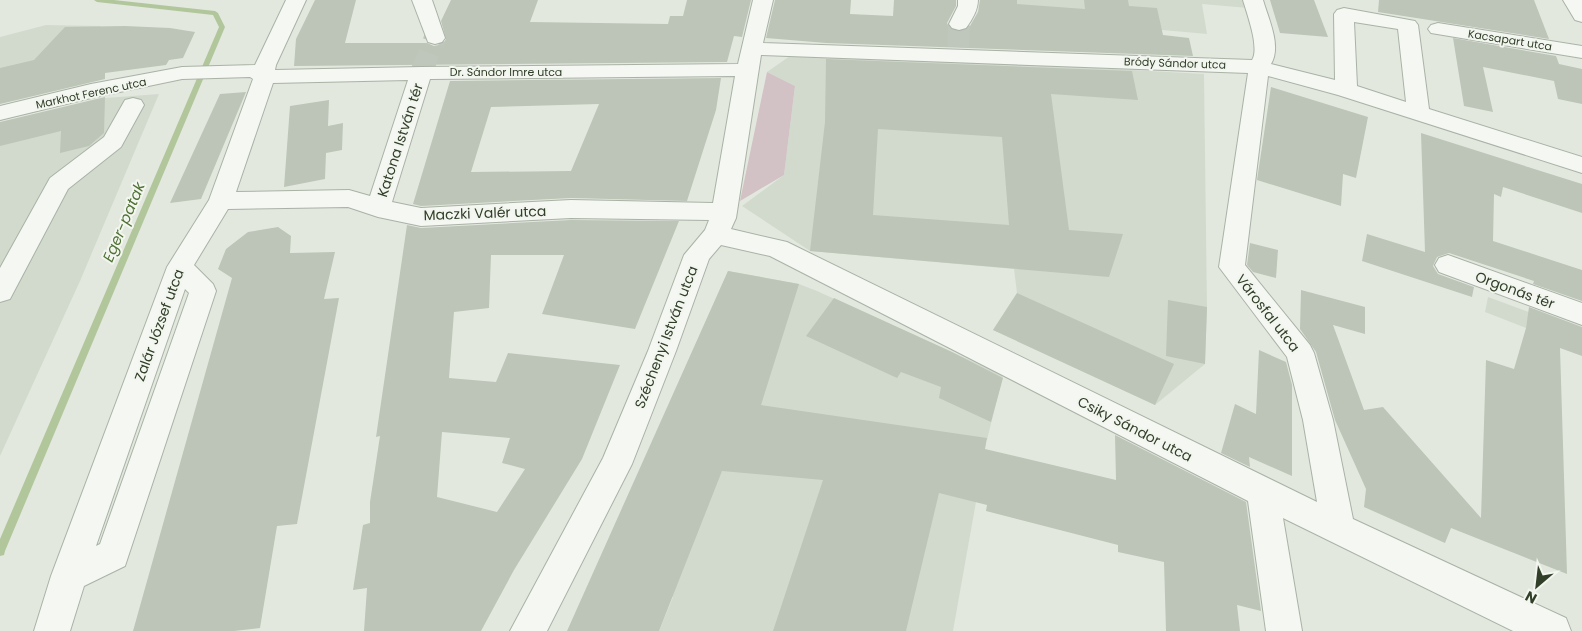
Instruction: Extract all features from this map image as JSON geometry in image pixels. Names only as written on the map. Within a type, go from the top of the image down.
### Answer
[{"type":"street","name":"Zalár József utca","points":[[52,631],[68,576],[180,267],[221,201],[264,77],[265,65],[296,0]]},
{"type":"street","points":[[422,0],[435,38]]},
{"type":"street","points":[[718,224],[747,70],[764,0]]},
{"type":"street","points":[[959,24],[968,6],[968,0]]},
{"type":"street","name":"Városfal utca","points":[[1254,0],[1264,43],[1265,57],[1259,67],[1232,267],[1300,353],[1318,420],[1338,528]]},
{"type":"street","points":[[1573,0],[1582,16]]},
{"type":"street","points":[[1346,90],[1344,14],[1408,24],[1418,112]]},
{"type":"street","name":"Kacsapart utca","points":[[1438,29],[1582,52]]},
{"type":"street","name":"Bródy Sándor utca","points":[[753,49],[958,51],[1259,67],[1346,90],[1582,165]]},
{"type":"street","name":"Dr. Sándor Imre utca","points":[[229,71],[254,71],[264,77],[421,73],[747,70]]},
{"type":"street","name":"Markhot Ferenc utca","points":[[0,113],[91,91],[186,73],[229,71]]},
{"type":"street","name":"Katona István tér","points":[[378,208],[421,73]]},
{"type":"street","points":[[0,292],[59,184],[113,142],[133,105]]},
{"type":"street","name":"Maczki Valér utca","points":[[221,201],[349,198],[378,208],[422,217],[572,209],[718,224]]},
{"type":"street","name":"Csiky Sándor utca","points":[[718,224],[749,241],[778,249],[1263,493],[1338,528],[1465,592],[1553,631]]},
{"type":"street","name":"Széchenyi István utca","points":[[528,631],[616,464],[658,360],[697,255],[718,224]]},
{"type":"street","name":"Orgonás tér","points":[[1448,266],[1582,314]]},
{"type":"street","points":[[68,576],[113,555],[203,291],[180,267]]},
{"type":"street","points":[[1263,493],[1284,631]]},
{"type":"shaded area","points":[[984,0],[1245,0],[1248,8],[1202,4],[1207,34],[1162,30]]},
{"type":"shaded area","points":[[46,25],[101,26],[74,58],[0,102],[0,37]]},
{"type":"shaded area","points":[[797,51],[1204,74],[1207,307],[1205,364],[1155,405],[993,330],[1017,293],[1014,269],[810,251],[742,206],[784,175],[795,86],[767,72]]},
{"type":"shaded area","points":[[767,72],[795,86],[784,175],[740,201]]},
{"type":"shaded area","points":[[159,94],[80,281],[0,456],[0,123],[105,98]]},
{"type":"shaded area","points":[[728,271],[799,284],[1003,375],[987,440],[954,434],[976,502],[953,631],[659,631],[673,597],[592,579]]},
{"type":"shaded area","points":[[1488,297],[1529,312],[1526,328],[1485,312]]},
{"type":"building","points":[[315,0],[356,0],[345,43],[427,43],[434,46],[443,44],[446,39],[441,21],[451,0],[538,0],[530,22],[668,24],[670,16],[683,16],[687,0],[751,0],[742,37],[734,36],[727,62],[294,66],[296,39]]},
{"type":"building","points":[[775,0],[851,0],[850,14],[893,16],[894,0],[956,0],[956,6],[947,23],[950,29],[958,32],[967,30],[970,26],[978,12],[980,0],[1017,0],[1017,4],[1085,9],[1084,0],[1128,0],[1129,6],[1157,8],[1163,35],[1189,38],[1193,56],[826,43],[766,38]]},
{"type":"building","points":[[1270,0],[1314,0],[1328,37],[1280,33]]},
{"type":"building","points":[[1379,0],[1534,0],[1549,39],[1378,12]]},
{"type":"building","points":[[125,26],[170,28],[195,32],[183,58],[169,60],[166,65],[105,73],[105,79],[0,104],[0,68],[34,60],[65,27]]},
{"type":"building","points":[[1453,38],[1556,56],[1559,64],[1582,69],[1582,104],[1558,99],[1554,81],[1483,67],[1493,112],[1464,106]]},
{"type":"building","points":[[826,59],[1132,71],[1138,100],[1051,94],[1069,230],[1123,234],[1109,277],[810,251],[825,122]],"holes":[[[878,129],[1002,137],[1009,225],[873,215]]]},
{"type":"building","points":[[721,78],[716,110],[687,201],[571,198],[421,206],[413,204],[450,81]],"holes":[[[599,104],[571,171],[471,172],[491,107]]]},
{"type":"building","points":[[1271,87],[1368,117],[1356,178],[1343,174],[1341,206],[1257,180]]},
{"type":"building","points":[[246,92],[201,199],[170,203],[220,94]]},
{"type":"building","points":[[105,97],[104,133],[89,146],[60,153],[61,131],[0,146],[0,122]]},
{"type":"building","points":[[329,100],[328,126],[343,123],[342,150],[326,153],[325,179],[284,187],[290,106]]},
{"type":"building","points":[[1421,133],[1582,184],[1582,213],[1503,187],[1501,197],[1494,194],[1493,241],[1582,270],[1582,301],[1533,284],[1534,281],[1449,253],[1437,257],[1433,266],[1438,274],[1474,287],[1472,297],[1362,261],[1367,234],[1425,252]]},
{"type":"building","points":[[571,220],[679,221],[635,329],[542,314],[564,255],[491,255],[489,308],[454,312],[449,378],[496,382],[508,353],[620,365],[582,459],[514,570],[481,631],[364,631],[367,588],[353,590],[363,525],[370,523],[370,502],[380,436],[376,437],[407,225],[421,228]],"holes":[[[442,432],[510,438],[502,463],[525,469],[497,512],[437,497]]]},
{"type":"building","points":[[278,227],[291,236],[290,253],[335,252],[324,299],[339,298],[297,524],[277,526],[260,628],[234,631],[133,631],[232,278],[218,269],[226,249],[248,232]]},
{"type":"building","points":[[1250,243],[1278,250],[1276,278],[1253,272],[1247,265]]},
{"type":"building","points":[[728,271],[799,284],[761,405],[987,438],[985,449],[1116,480],[1115,435],[1246,502],[1261,611],[1237,605],[1240,631],[1166,631],[1164,562],[1118,552],[1118,545],[986,511],[987,505],[939,493],[906,631],[773,631],[823,480],[722,471],[659,631],[567,631]]},
{"type":"building","points":[[1301,290],[1365,307],[1365,334],[1333,325],[1364,410],[1383,407],[1481,518],[1486,360],[1514,369],[1526,328],[1529,307],[1582,327],[1582,356],[1560,348],[1567,574],[1451,528],[1445,543],[1364,507],[1366,489],[1335,420],[1316,352],[1300,329]]},
{"type":"building","points":[[1017,293],[1174,364],[1155,405],[993,330]]},
{"type":"building","points":[[834,298],[952,352],[1003,378],[991,422],[939,398],[941,387],[901,372],[897,378],[806,336]]},
{"type":"building","points":[[1168,300],[1207,307],[1205,364],[1166,356]]},
{"type":"building","points":[[1259,350],[1286,362],[1292,385],[1292,476],[1249,457],[1250,467],[1221,453],[1235,404],[1256,414]]},
{"type":"waterway","name":"Eger-patak","points":[[0,551],[222,27],[215,13],[97,0]]},
{"type":"tunnel","points":[[958,47],[959,24]]},
{"type":"tunnel","points":[[421,73],[435,38]]}]
